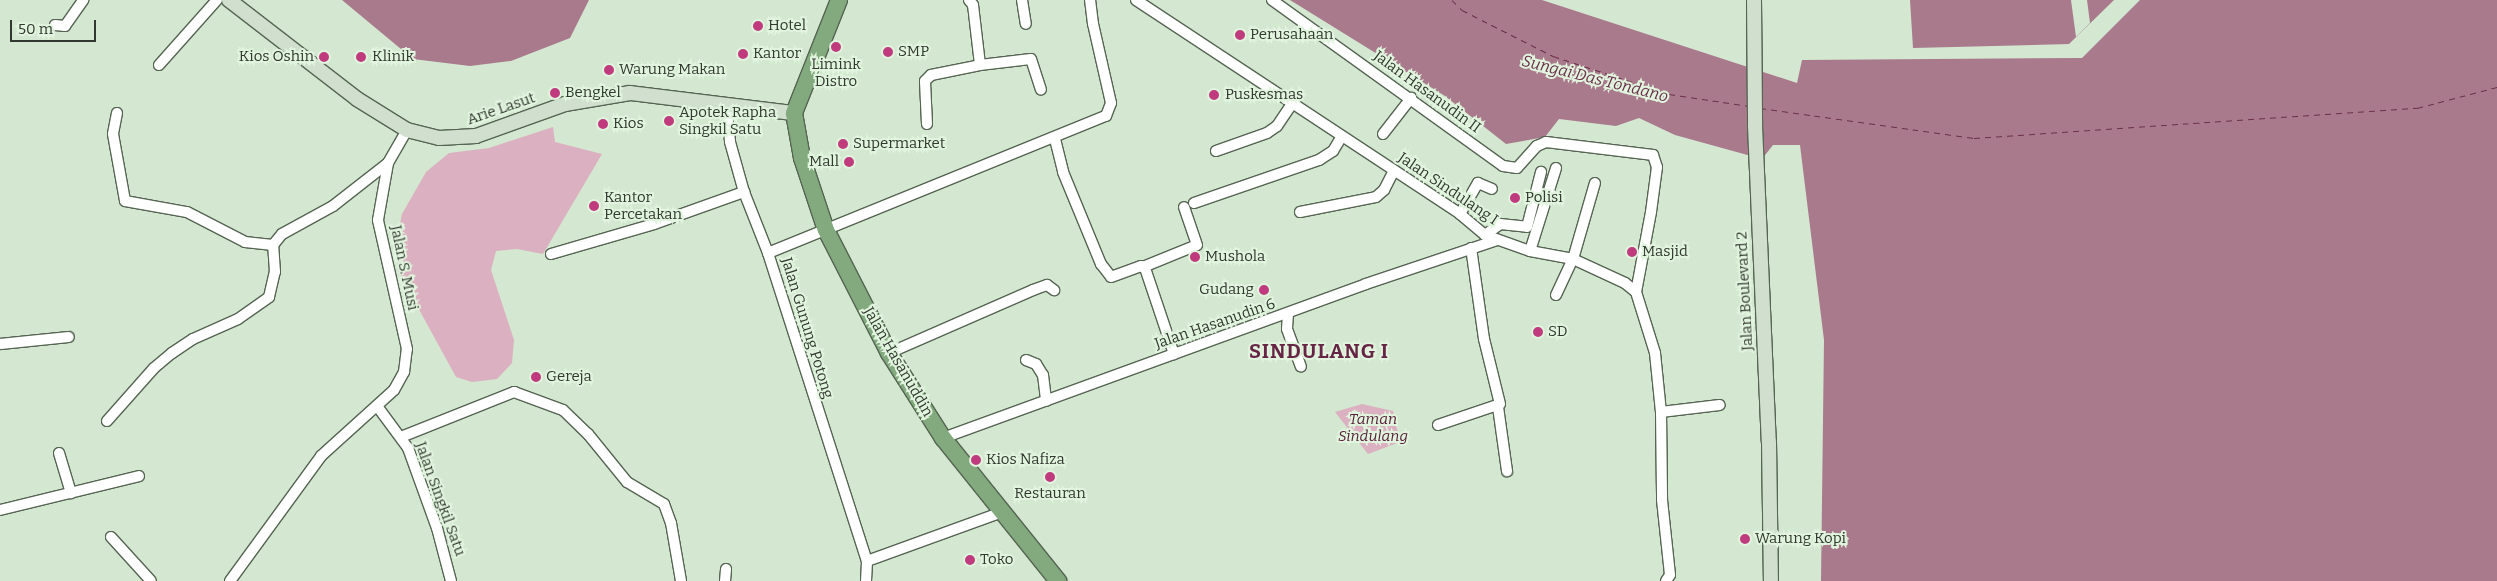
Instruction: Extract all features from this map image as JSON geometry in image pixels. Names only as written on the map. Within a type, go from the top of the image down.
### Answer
[{"type":"highway","points":[[794,113],[839,0]]},
{"type":"highway","name":"Jalan Hasanuddin","points":[[794,113],[802,158],[826,230],[889,353],[943,438],[1058,581]]},
{"type":"main road","name":"Arie Lasut","points":[[228,0],[357,98],[407,130],[460,139],[565,104],[630,93],[726,103],[794,113]]},
{"type":"main road","name":"Jalan Boulevard 2","points":[[1754,0],[1756,162],[1769,442],[1771,581]]},
{"type":"street","points":[[55,25],[65,26],[84,0]]},
{"type":"street","points":[[159,65],[217,0]]},
{"type":"street","points":[[969,0],[974,5],[980,65]]},
{"type":"street","points":[[1022,0],[1026,24]]},
{"type":"street","points":[[768,253],[1055,139],[1106,116],[1111,106],[1090,0]]},
{"type":"street","name":"Jalan Sindulang I","points":[[1136,0],[1460,214],[1485,235],[1530,251],[1573,259],[1625,283],[1636,292]]},
{"type":"street","name":"Jalan Hasanudin II","points":[[1272,0],[1509,168],[1522,165],[1539,144],[1564,143],[1648,152],[1656,160],[1651,212],[1636,292]]},
{"type":"street","points":[[927,124],[927,77],[980,65],[1031,59],[1041,89]]},
{"type":"street","points":[[1383,134],[1411,98]]},
{"type":"street","name":"Jalan Gunung Potong","points":[[726,103],[730,142],[744,192],[768,253],[867,561],[866,581]]},
{"type":"street","points":[[1216,151],[1267,133],[1277,126],[1292,104]]},
{"type":"street","points":[[117,113],[113,134],[124,201],[187,212],[245,242],[273,245]]},
{"type":"street","name":"Jalan S. Musi","points":[[230,581],[322,456],[377,406],[400,382],[406,362],[407,349],[378,220],[388,163],[407,130]]},
{"type":"street","points":[[1055,139],[1063,172],[1088,234],[1110,276],[1143,267],[1197,245],[1189,205],[1319,160],[1333,151],[1342,136]]},
{"type":"street","points":[[107,421],[154,368],[172,354],[193,340],[238,319],[269,296],[274,272],[273,245],[288,230],[332,206],[388,163]]},
{"type":"street","points":[[1530,251],[1556,168]]},
{"type":"street","points":[[1300,212],[1376,197],[1384,190],[1394,170]]},
{"type":"street","points":[[1485,235],[1500,224],[1527,227],[1541,172]]},
{"type":"street","points":[[1460,214],[1478,183],[1492,189]]},
{"type":"street","points":[[1556,295],[1573,259],[1596,183]]},
{"type":"street","points":[[551,254],[654,224],[744,192]]},
{"type":"street","name":"Jalan Hasanudin 6","points":[[943,438],[1496,240]]},
{"type":"street","points":[[1471,248],[1484,339],[1499,393],[1498,407],[1507,471]]},
{"type":"street","points":[[1143,267],[1174,354]]},
{"type":"street","points":[[889,353],[1033,290],[1050,285],[1054,290]]},
{"type":"street","points":[[1636,292],[1655,353],[1661,412],[1662,500],[1670,575],[1666,581]]},
{"type":"street","points":[[1288,314],[1287,329],[1300,367]]},
{"type":"street","points":[[0,344],[69,337]]},
{"type":"street","points":[[1026,360],[1036,364],[1043,375],[1046,401]]},
{"type":"street","points":[[401,437],[514,392],[563,410],[579,424],[628,482],[664,504],[671,523],[681,581]]},
{"type":"street","points":[[1661,412],[1720,405]]},
{"type":"street","name":"Jalan Singkil Satu","points":[[377,406],[401,437],[437,528],[451,581]]},
{"type":"street","points":[[1438,425],[1498,407]]},
{"type":"street","points":[[59,452],[71,493]]},
{"type":"street","points":[[0,510],[139,476]]},
{"type":"street","points":[[867,561],[1002,512]]},
{"type":"street","points":[[111,537],[151,581]]},
{"type":"street","points":[[725,581],[726,569]]},
{"type":"green space","points":[[553,127],[555,142],[602,154],[543,254],[517,249],[496,251],[491,270],[514,340],[512,363],[497,379],[472,382],[456,377],[399,273],[395,247],[402,214],[426,172],[449,153],[489,148]]},
{"type":"green space","name":"Taman Sindulang","points":[[1362,404],[1393,411],[1400,442],[1368,454],[1335,412]]},
{"type":"water","points":[[342,0],[589,0],[570,38],[511,61],[470,66],[413,59]]},
{"type":"water","name":"Sungai Das Tondano","points":[[1290,0],[1542,0],[1797,83],[1802,60],[2082,58],[2140,0],[2497,0],[2497,581],[1821,581],[1824,340],[1800,145],[1773,145],[1762,159],[1675,135],[1639,118],[1616,126],[1559,119],[1545,137],[1506,144],[1445,96]]},
{"type":"water","points":[[1910,0],[2114,0],[2069,44],[1913,48]]},
{"type":"pier","points":[[2071,0],[2087,0],[2090,23],[2076,37]]},
{"type":"ferry route","points":[[1452,0],[1462,10],[1553,56],[1669,94],[1749,106]]},
{"type":"ferry route","points":[[1760,108],[1974,138],[2417,108],[2497,87]]},
{"type":"place","name":"Hotel","points":[[758,26]]},
{"type":"place","name":"Perusahaan","points":[[1240,35]]},
{"type":"place","name":"Limink Distro","points":[[836,47]]},
{"type":"place","name":"SMP","points":[[888,52]]},
{"type":"place","name":"Kantor","points":[[743,54]]},
{"type":"place","name":"Kios Oshin","points":[[324,57]]},
{"type":"place","name":"Klinik","points":[[361,57]]},
{"type":"place","name":"Warung Makan","points":[[609,70]]},
{"type":"place","name":"Bengkel","points":[[555,93]]},
{"type":"place","name":"Puskesmas","points":[[1214,95]]},
{"type":"place","name":"Apotek Rapha Singkil Satu","points":[[669,121]]},
{"type":"place","name":"Kios","points":[[603,124]]},
{"type":"place","name":"Supermarket","points":[[843,144]]},
{"type":"place","name":"Mall","points":[[849,162]]},
{"type":"place","name":"Polisi","points":[[1515,198]]},
{"type":"place","name":"Kantor Percetakan","points":[[594,206]]},
{"type":"place","name":"Masjid","points":[[1632,252]]},
{"type":"place","name":"Mushola","points":[[1195,257]]},
{"type":"place","name":"Gudang","points":[[1264,290]]},
{"type":"place","name":"SD","points":[[1538,332]]},
{"type":"place","name":"Gereja","points":[[536,377]]},
{"type":"place","name":"Kios Nafiza","points":[[976,460]]},
{"type":"place","name":"Restauran","points":[[1050,477]]},
{"type":"place","name":"Warung Kopi","points":[[1745,539]]},
{"type":"place","name":"Toko","points":[[970,560]]},
{"type":"district","name":"SINDULANG I","points":[[1319,351]]}]
